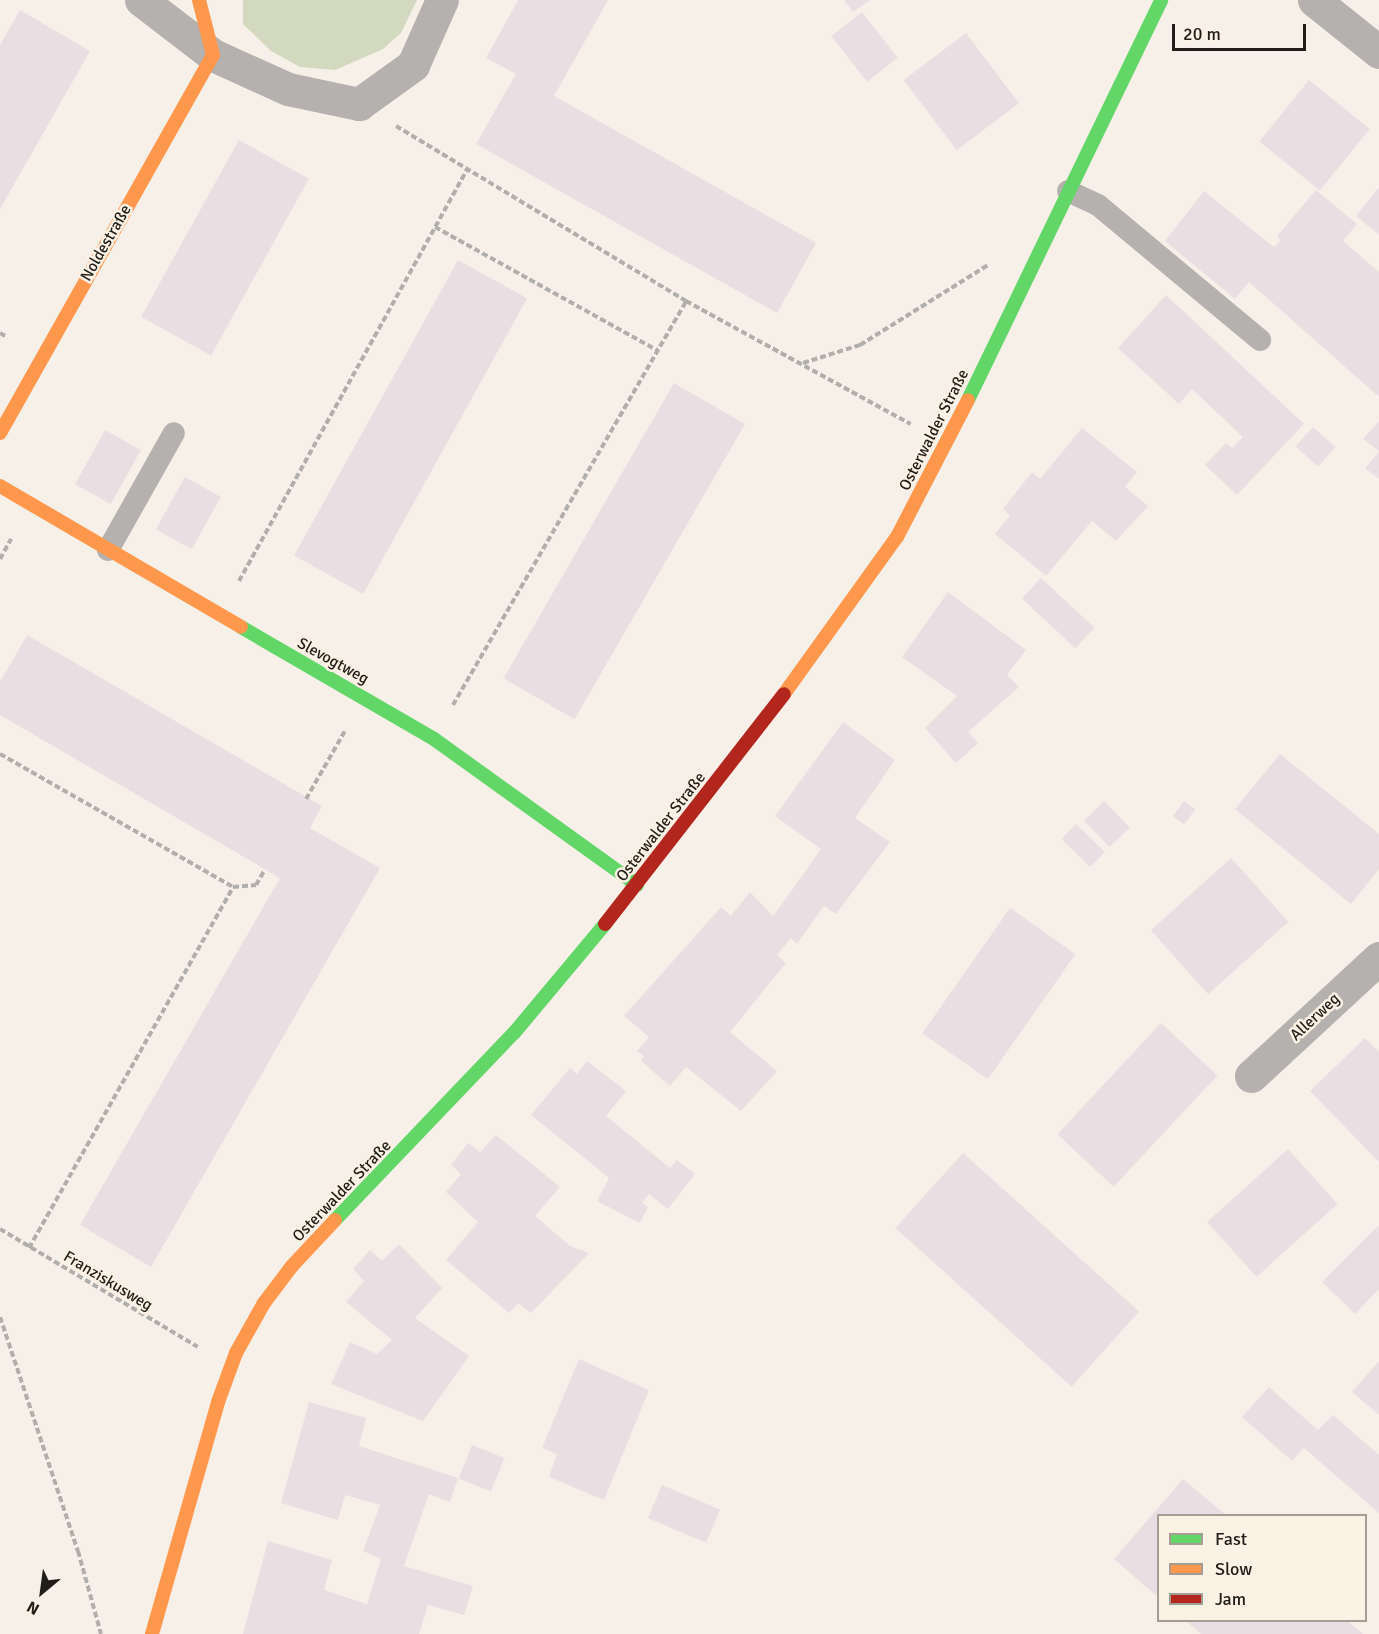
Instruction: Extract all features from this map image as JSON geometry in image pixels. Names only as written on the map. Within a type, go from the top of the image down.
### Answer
[{"type":"street","points":[[141,0],[213,55],[288,89],[359,104],[413,65],[442,0]]},
{"type":"street","points":[[199,0],[213,55]]},
{"type":"street","name":"Osterwalder Straße","points":[[152,1634],[218,1402],[236,1353],[264,1303],[292,1266],[514,1033],[637,885],[802,671],[897,537],[948,442],[1161,0]]},
{"type":"street","points":[[1314,0],[1379,52]]},
{"type":"street","name":"Noldestraße","points":[[0,433],[213,55]]},
{"type":"street","name":"Slevogtweg","points":[[0,486],[434,739],[637,885]]},
{"type":"street","name":"Allerweg","points":[[1251,1076],[1379,958]]},
{"type":"lane","points":[[1068,190],[1098,205],[1260,340]]},
{"type":"lane","points":[[108,550],[174,434]]},
{"type":"path","points":[[359,104],[686,301],[922,430]]},
{"type":"path","points":[[219,615],[467,169]]},
{"type":"path","points":[[435,227],[657,350]]},
{"type":"path","points":[[803,363],[860,345],[997,260]]},
{"type":"path","points":[[434,739],[686,301]]},
{"type":"path","points":[[306,799],[364,697]]},
{"type":"path","points":[[0,754],[232,887],[256,885],[264,871]]},
{"type":"path","points":[[29,1248],[232,887]]},
{"type":"path","name":"Franziskusweg","points":[[0,1229],[205,1351]]},
{"type":"path","points":[[0,1317],[78,1551],[101,1634]]},
{"type":"green space","points":[[243,0],[417,0],[401,33],[383,49],[335,70],[300,67],[271,51],[243,24]]},
{"type":"building","points":[[518,0],[608,0],[554,96],[816,243],[777,313],[476,144],[516,74],[486,58]]},
{"type":"building","points":[[844,0],[870,0],[853,12]]},
{"type":"building","points":[[20,10],[90,51],[0,209],[0,45]]},
{"type":"building","points":[[862,12],[898,58],[867,82],[831,36]]},
{"type":"building","points":[[966,33],[1019,103],[957,150],[904,80]]},
{"type":"building","points":[[1309,80],[1370,129],[1320,190],[1259,141]]},
{"type":"building","points":[[239,140],[309,179],[211,355],[141,317]]},
{"type":"building","points":[[1379,187],[1379,235],[1356,216]]},
{"type":"building","points":[[1316,190],[1357,224],[1343,241],[1379,272],[1379,397],[1249,282],[1235,299],[1165,241],[1204,191],[1274,247],[1281,240],[1277,236]]},
{"type":"building","points":[[458,260],[527,298],[363,594],[294,556]]},
{"type":"building","points":[[1166,295],[1304,424],[1237,495],[1205,465],[1226,443],[1232,448],[1243,437],[1192,389],[1179,404],[1118,348]]},
{"type":"building","points":[[674,383],[745,424],[575,719],[504,678]]},
{"type":"building","points":[[1379,421],[1379,451],[1363,439]]},
{"type":"building","points":[[1313,427],[1335,447],[1318,466],[1296,446]]},
{"type":"building","points":[[1082,428],[1137,472],[1125,487],[1148,506],[1116,541],[1092,521],[1046,576],[995,534],[1010,515],[1003,509],[1032,472],[1040,479]]},
{"type":"building","points":[[105,430],[141,450],[111,504],[75,484]]},
{"type":"building","points":[[1379,452],[1379,479],[1365,468]]},
{"type":"building","points":[[185,477],[221,497],[192,549],[156,529]]},
{"type":"building","points":[[1041,578],[1094,628],[1075,648],[1022,598]]},
{"type":"building","points":[[948,592],[1026,650],[1007,675],[1019,687],[968,732],[978,743],[956,763],[925,728],[957,696],[902,657]]},
{"type":"building","points":[[27,635],[322,806],[310,828],[380,868],[151,1267],[80,1225],[280,878],[0,715],[0,682]]},
{"type":"building","points":[[843,722],[895,760],[855,818],[890,842],[836,914],[824,906],[797,944],[791,938],[777,955],[786,963],[730,1032],[777,1071],[741,1111],[686,1067],[670,1086],[641,1061],[644,1056],[637,1051],[649,1037],[624,1016],[721,907],[731,916],[750,892],[773,916],[821,849],[775,816]]},
{"type":"building","points":[[1280,754],[1379,834],[1379,869],[1351,904],[1235,809]]},
{"type":"building","points":[[1104,801],[1130,828],[1110,847],[1084,820]]},
{"type":"building","points":[[1184,801],[1195,809],[1184,825],[1173,816]]},
{"type":"building","points":[[1076,824],[1105,852],[1090,867],[1061,839]]},
{"type":"building","points":[[1231,858],[1289,922],[1208,994],[1151,930]]},
{"type":"building","points":[[1010,908],[1076,954],[988,1079],[922,1033]]},
{"type":"building","points":[[1161,1023],[1217,1076],[1114,1187],[1057,1134]]},
{"type":"building","points":[[1365,1038],[1379,1052],[1379,1162],[1310,1091]]},
{"type":"building","points":[[587,1061],[626,1091],[606,1116],[670,1168],[677,1160],[695,1174],[668,1209],[649,1194],[642,1203],[648,1207],[640,1223],[597,1201],[609,1178],[531,1115],[570,1068],[577,1074]]},
{"type":"building","points":[[496,1135],[560,1187],[535,1216],[570,1246],[589,1253],[531,1313],[518,1303],[509,1313],[446,1260],[478,1222],[446,1192],[461,1174],[451,1165],[468,1143],[480,1152]]},
{"type":"building","points":[[1288,1149],[1338,1204],[1257,1277],[1207,1222]]},
{"type":"building","points":[[963,1153],[1139,1312],[1072,1387],[895,1228]]},
{"type":"building","points":[[1379,1225],[1379,1289],[1355,1314],[1322,1282]]},
{"type":"building","points":[[399,1244],[442,1288],[415,1318],[469,1356],[423,1421],[331,1384],[350,1342],[377,1354],[392,1340],[346,1302],[364,1281],[353,1269],[370,1250],[382,1261]]},
{"type":"building","points":[[579,1359],[649,1390],[604,1500],[549,1477],[557,1454],[542,1448]]},
{"type":"building","points":[[1379,1361],[1379,1415],[1352,1392]]},
{"type":"building","points":[[1269,1387],[1318,1430],[1333,1415],[1379,1455],[1379,1513],[1304,1448],[1292,1461],[1242,1417]]},
{"type":"building","points":[[309,1402],[366,1418],[359,1446],[458,1478],[450,1502],[429,1494],[404,1566],[473,1586],[464,1615],[428,1605],[419,1634],[243,1634],[268,1541],[332,1560],[324,1590],[367,1604],[381,1559],[363,1551],[380,1505],[345,1495],[338,1520],[281,1503]]},
{"type":"building","points":[[472,1445],[504,1458],[491,1491],[459,1478]]},
{"type":"building","points":[[1183,1479],[1225,1514],[1157,1514],[1157,1596],[1114,1559]]},
{"type":"building","points":[[662,1485],[720,1510],[706,1543],[648,1518]]},
{"type":"building","points":[[1187,1622],[1349,1622],[1363,1634],[1201,1634]]},
{"type":"traffic: fast","points":[[968,400],[1161,0]]},
{"type":"traffic: fast","points":[[241,627],[434,739],[637,885]]},
{"type":"traffic: fast","points":[[335,1220],[514,1033],[605,924]]},
{"type":"traffic: slow","points":[[0,433],[213,55],[199,0]]},
{"type":"traffic: slow","points":[[784,694],[897,537],[968,400]]},
{"type":"traffic: slow","points":[[0,486],[241,627]]},
{"type":"traffic: slow","points":[[152,1634],[218,1402],[236,1353],[264,1303],[292,1266],[335,1220]]},
{"type":"traffic: jam","points":[[605,924],[784,694]]}]
